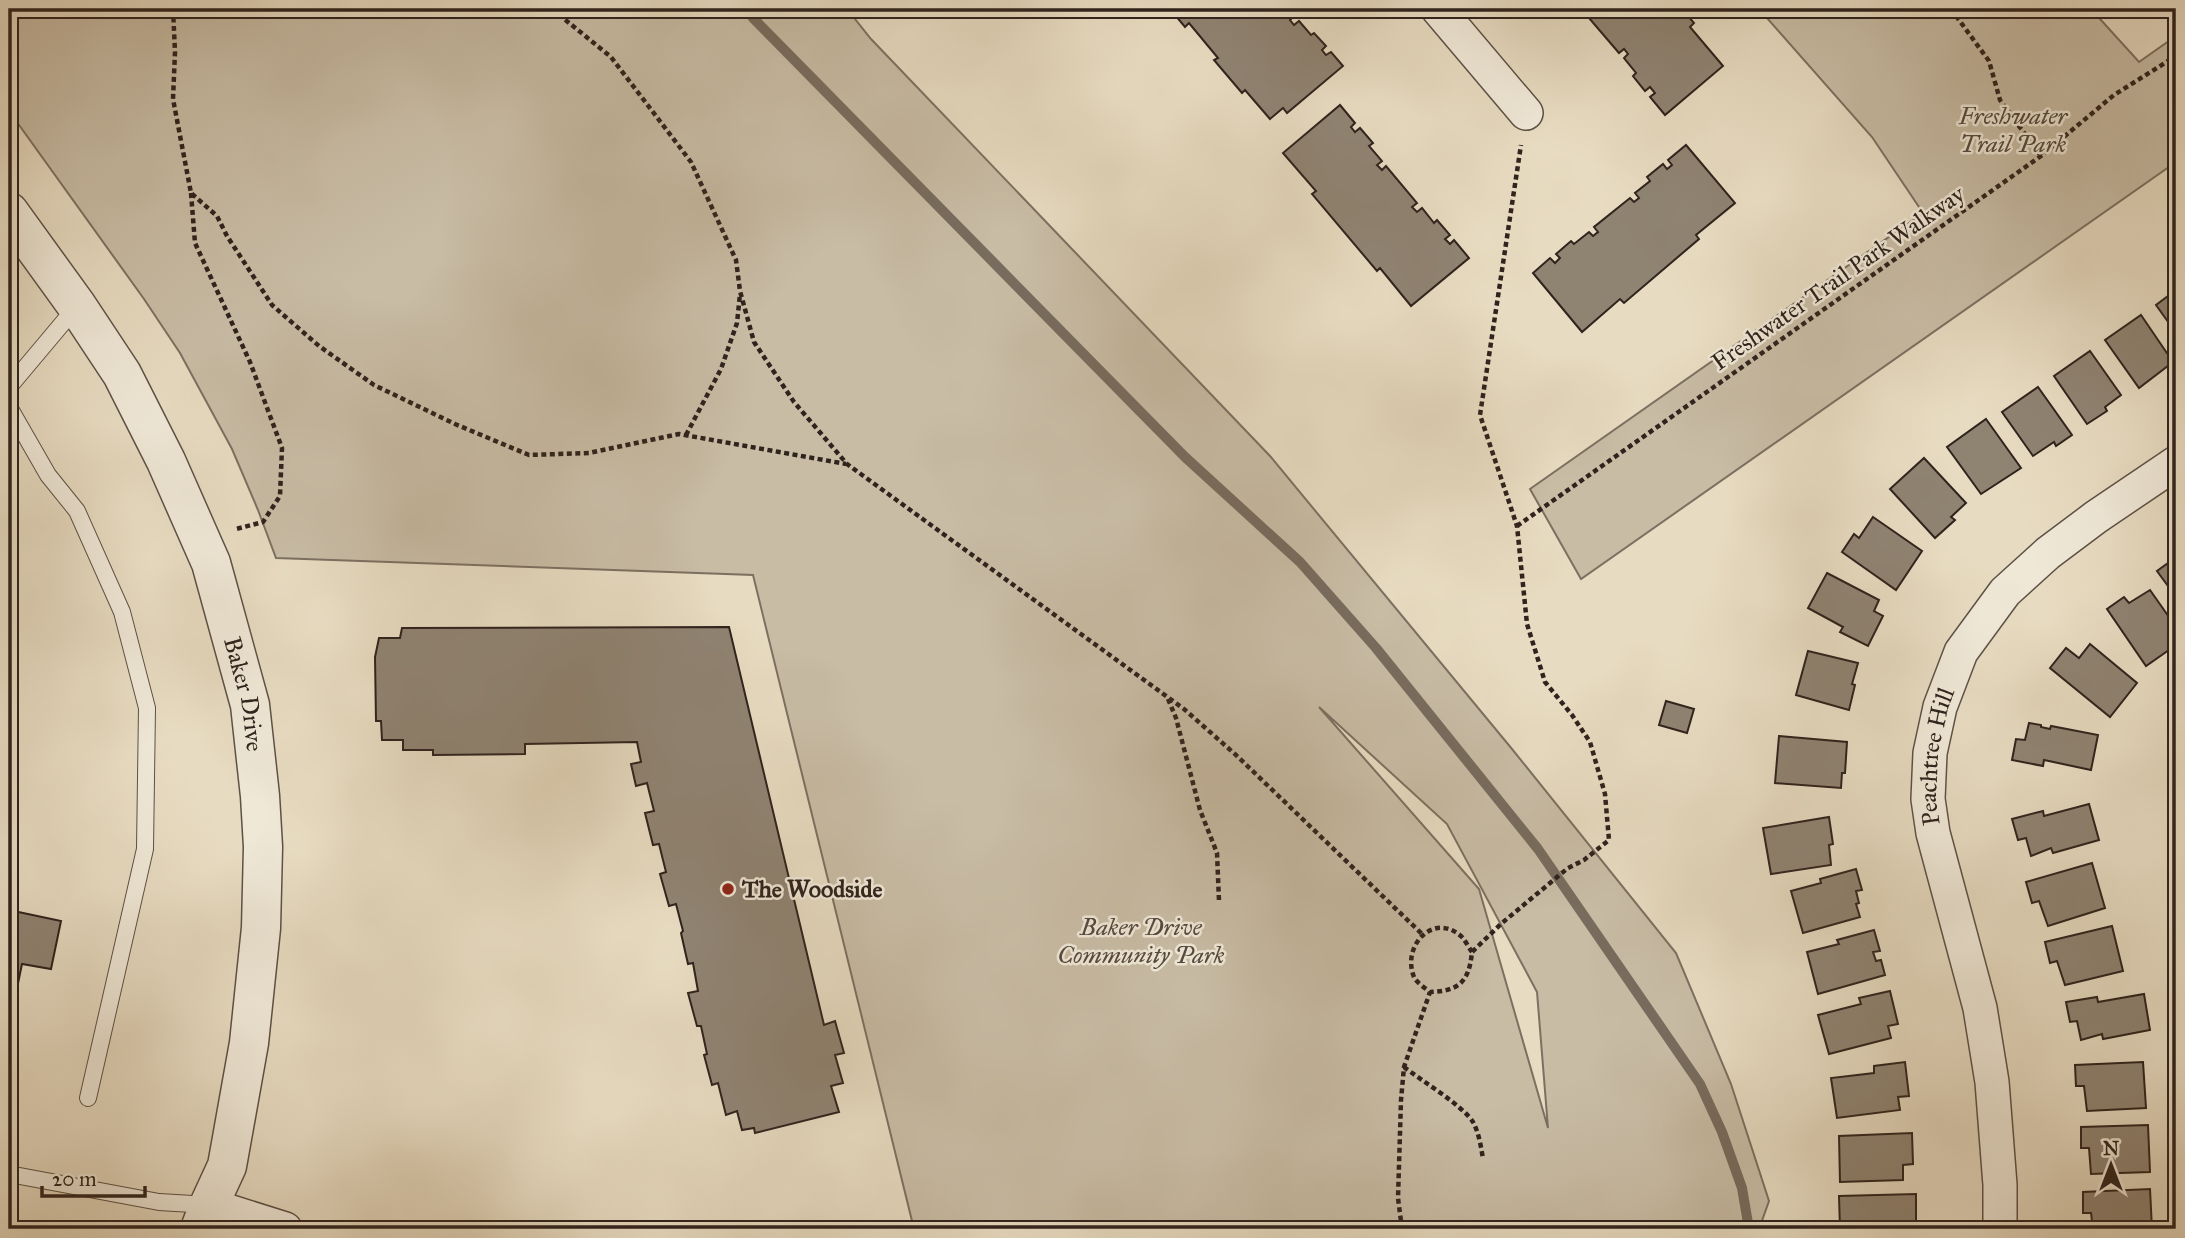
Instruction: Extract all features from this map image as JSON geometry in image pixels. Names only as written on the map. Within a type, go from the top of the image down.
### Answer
[{"type":"street","points":[[1438,9],[1526,113]]},
{"type":"street","name":"Baker Drive","points":[[9,212],[122,374],[166,461],[211,563],[250,705],[264,847],[261,928],[249,1043],[227,1166],[204,1217]]},
{"type":"street","name":"Peachtree Hill","points":[[2000,1229],[2000,1185],[1992,1082],[1980,1008],[1933,833],[1928,799],[1930,753],[1938,718],[1961,652],[2005,592],[2048,552],[2176,463]]},
{"type":"street","points":[[204,1217],[285,1229]]},
{"type":"lane","points":[[9,387],[77,306]]},
{"type":"lane","points":[[9,407],[48,474],[77,511],[122,612],[147,708],[145,849],[88,1098]]},
{"type":"lane","points":[[9,1174],[159,1202],[204,1217]]},
{"type":"path","points":[[173,9],[173,99],[191,192],[195,243],[250,362],[282,448],[280,496],[263,522],[202,538]]},
{"type":"path","points":[[552,9],[611,57],[691,162],[736,260],[740,290],[754,342],[794,402],[847,464],[1167,697],[1236,755],[1422,934]]},
{"type":"path","points":[[1951,9],[1989,61],[2000,100],[2041,156]]},
{"type":"path","name":"Freshwater Trail Park Walkway","points":[[1517,526],[2041,156],[2114,95],[2176,56]]},
{"type":"path","points":[[1472,952],[1463,938],[1437,927],[1422,934],[1414,947],[1414,978],[1430,992],[1446,992],[1463,983],[1470,968],[1472,952],[1567,868],[1609,840],[1605,794],[1590,742],[1545,682],[1527,624],[1517,526],[1480,415],[1526,113]]},
{"type":"path","points":[[191,192],[217,216],[272,305],[319,346],[385,391],[528,455],[589,453],[679,434],[847,464]]},
{"type":"path","points":[[686,435],[724,360],[737,323],[740,290]]},
{"type":"path","points":[[1167,697],[1176,718],[1200,810],[1217,853],[1219,901]]},
{"type":"path","points":[[1402,1229],[1398,1198],[1404,1067],[1430,992]]},
{"type":"path","points":[[1404,1067],[1459,1108],[1472,1122],[1483,1159]]},
{"type":"green space","name":"Baker Drive Community Park","points":[[9,9],[847,9],[871,39],[1270,456],[1676,953],[1731,1084],[1769,1201],[1759,1229],[914,1229],[753,575],[276,558],[232,449],[180,353],[9,111]],"holes":[[[1319,707],[1447,824],[1537,992],[1548,1128],[1479,889]]]},
{"type":"green space","name":"Freshwater Trail Park","points":[[1759,9],[2091,9],[2139,62],[2176,36],[2176,162],[1581,579],[1530,489],[1923,213],[1872,137]]},
{"type":"building","points":[[1170,9],[1289,9],[1294,16],[1290,20],[1294,25],[1299,21],[1311,35],[1314,33],[1326,46],[1322,50],[1326,55],[1331,52],[1343,66],[1287,113],[1283,108],[1270,119],[1245,90],[1242,93],[1214,60],[1218,58],[1189,23],[1185,27]]},
{"type":"building","points":[[1590,9],[1682,9],[1694,23],[1690,27],[1723,66],[1665,115],[1650,97],[1655,93],[1650,87],[1645,91],[1633,76],[1636,73],[1624,58],[1628,54],[1624,49],[1619,53],[1589,18],[1594,13]]},
{"type":"building","points":[[1340,105],[1355,123],[1351,127],[1355,132],[1360,128],[1373,143],[1369,146],[1382,161],[1377,165],[1382,170],[1386,166],[1417,203],[1412,207],[1417,212],[1422,208],[1434,223],[1437,220],[1450,235],[1445,239],[1450,244],[1454,240],[1469,258],[1411,306],[1380,268],[1377,271],[1312,194],[1316,191],[1283,153]]},
{"type":"building","points":[[1686,145],[1735,203],[1696,235],[1699,239],[1624,303],[1620,299],[1582,332],[1533,273],[1550,258],[1555,263],[1560,258],[1556,254],[1571,241],[1574,244],[1589,232],[1593,236],[1598,232],[1594,227],[1630,198],[1634,202],[1639,198],[1635,193],[1650,181],[1647,177],[1663,164],[1667,169],[1672,165],[1668,160]]},
{"type":"building","points":[[2176,290],[2176,333],[2156,305]]},
{"type":"building","points":[[2141,315],[2173,362],[2139,388],[2105,340]]},
{"type":"building","points":[[2090,351],[2121,395],[2105,407],[2107,411],[2087,424],[2054,376]]},
{"type":"building","points":[[2038,387],[2072,435],[2056,446],[2054,442],[2033,456],[2002,412]]},
{"type":"building","points":[[1986,419],[2021,468],[1981,494],[1947,447]]},
{"type":"building","points":[[1924,458],[1966,503],[1951,517],[1955,520],[1935,538],[1890,489]]},
{"type":"building","points":[[1873,517],[1922,551],[1896,590],[1842,552],[1854,534],[1859,538]]},
{"type":"building","points":[[2175,558],[2176,560],[2176,597],[2157,571]]},
{"type":"building","points":[[1827,573],[1879,600],[1874,611],[1883,616],[1868,646],[1840,632],[1843,627],[1808,608]]},
{"type":"building","points":[[2150,590],[2176,627],[2176,645],[2146,666],[2107,609],[2124,597],[2129,603]]},
{"type":"building","name":"The Woodside","points":[[729,627],[824,1025],[835,1021],[844,1053],[835,1055],[843,1083],[831,1086],[839,1112],[755,1133],[754,1128],[742,1130],[737,1111],[726,1115],[718,1083],[712,1085],[704,1055],[707,1054],[701,1026],[697,1026],[688,993],[698,991],[693,963],[688,964],[676,904],[669,906],[660,874],[666,872],[659,844],[653,845],[645,813],[654,811],[647,783],[636,786],[631,764],[641,762],[637,742],[525,744],[525,754],[433,755],[433,750],[403,750],[403,740],[382,740],[381,721],[376,721],[375,657],[379,638],[400,638],[402,628]]},
{"type":"building","points":[[2090,644],[2137,683],[2110,717],[2050,668],[2066,648],[2079,658]]},
{"type":"building","points":[[1808,651],[1858,663],[1849,710],[1796,695]]},
{"type":"building","points":[[1666,701],[1694,709],[1687,733],[1659,725]]},
{"type":"building","points":[[2029,723],[2050,729],[2051,726],[2098,735],[2091,770],[2044,760],[2043,766],[2012,760],[2016,739],[2025,740]]},
{"type":"building","points":[[1779,736],[1847,742],[1841,788],[1775,783]]},
{"type":"building","points":[[2089,804],[2099,840],[2053,853],[2051,848],[2031,856],[2026,838],[2018,840],[2012,819],[2043,811],[2044,816]]},
{"type":"building","points":[[1829,817],[1833,844],[1829,845],[1831,865],[1771,874],[1763,828]]},
{"type":"building","points":[[2092,863],[2105,908],[2048,926],[2039,901],[2032,903],[2026,882]]},
{"type":"building","points":[[1856,869],[1862,890],[1856,891],[1860,917],[1803,933],[1791,891]]},
{"type":"building","points":[[9,910],[61,921],[51,969],[22,964],[9,1027]]},
{"type":"building","points":[[2112,926],[2123,971],[2065,985],[2057,961],[2050,963],[2045,942]]},
{"type":"building","points":[[1874,930],[1880,951],[1873,952],[1876,961],[1881,960],[1885,975],[1818,994],[1807,952],[1839,944],[1837,940]]},
{"type":"building","points":[[1890,991],[1898,1024],[1888,1026],[1891,1038],[1829,1054],[1818,1015],[1861,1004],[1859,998]]},
{"type":"building","points":[[2144,994],[2150,1030],[2103,1039],[2102,1034],[2081,1040],[2077,1021],[2070,1022],[2066,1002],[2097,997],[2098,1002]]},
{"type":"building","points":[[1905,1062],[1909,1096],[1898,1097],[1900,1110],[1837,1118],[1831,1078],[1874,1073],[1874,1066]]},
{"type":"building","points":[[2143,1062],[2146,1108],[2087,1111],[2084,1086],[2076,1086],[2075,1065]]},
{"type":"building","points":[[2148,1125],[2150,1172],[2091,1174],[2089,1148],[2081,1148],[2081,1127]]},
{"type":"building","points":[[1912,1133],[1913,1164],[1903,1165],[1903,1180],[1840,1182],[1839,1136]]},
{"type":"building","points":[[2150,1189],[2152,1229],[2093,1229],[2091,1213],[2083,1213],[2083,1192]]},
{"type":"building","points":[[1916,1194],[1916,1226],[1911,1226],[1912,1229],[1840,1229],[1839,1196]]},
{"type":"waterway","points":[[749,9],[753,18],[1185,457],[1300,562],[1376,648],[1538,849],[1700,1084],[1722,1132],[1742,1188],[1749,1229]]},
{"type":"place","name":"The Woodside","points":[[728,889]]}]
